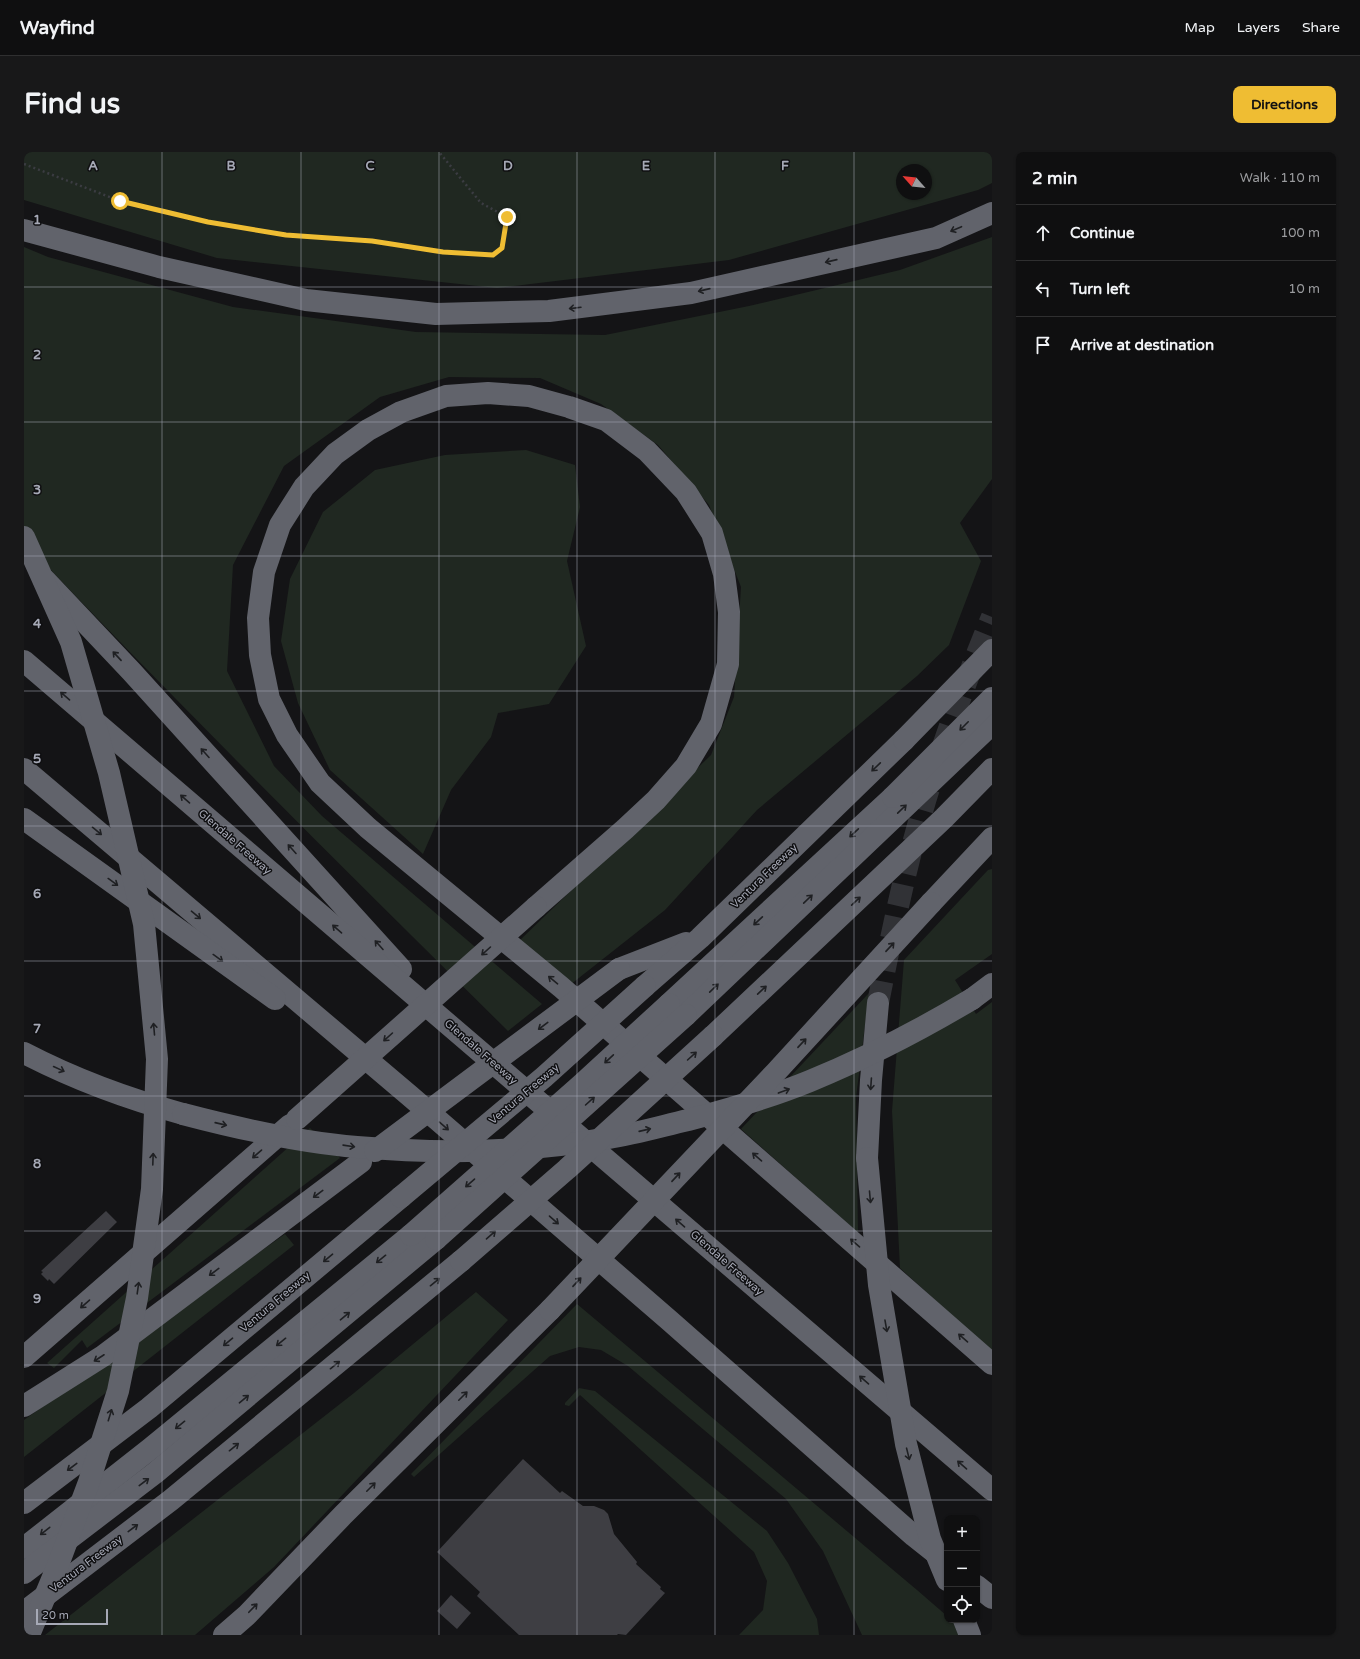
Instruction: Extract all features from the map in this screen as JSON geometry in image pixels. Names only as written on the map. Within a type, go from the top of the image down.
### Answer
[{"type":"highway","points":[[24,230],[159,268],[306,300],[436,314],[549,311],[691,293],[936,238],[992,214]]},
{"type":"highway","points":[[24,1357],[297,1119],[536,907],[625,829],[656,800],[686,766],[711,724],[728,664],[729,612],[724,574],[712,533],[686,492],[647,451],[606,420],[570,407],[529,396],[488,393],[446,396],[401,412],[368,430],[335,454],[304,487],[280,525],[264,572],[258,618],[260,654],[268,699],[286,735],[320,783],[368,828],[561,987],[992,1364]]},
{"type":"highway","points":[[24,537],[71,642],[109,773],[144,924],[157,1059],[152,1189],[137,1298],[118,1391],[89,1482],[58,1565],[28,1635]]},
{"type":"highway","points":[[24,558],[131,672],[462,1036]]},
{"type":"highway","name":"Ventura Freeway","points":[[24,1503],[149,1408],[544,1077],[700,938],[904,740],[992,650]]},
{"type":"highway","name":"Glendale Freeway","points":[[24,661],[992,1490]]},
{"type":"highway","points":[[24,1573],[155,1473],[436,1240],[677,1010],[992,698]]},
{"type":"highway","points":[[24,1548],[150,1450],[411,1235],[582,1084],[677,1010],[992,724]]},
{"type":"highway","points":[[24,769],[410,1096],[670,1321],[908,1531],[944,1560]]},
{"type":"highway","name":"Ventura Freeway","points":[[24,1612],[170,1500],[461,1261],[567,1169],[713,1036],[944,818],[992,769]]},
{"type":"highway","points":[[24,819],[410,1096]]},
{"type":"highway","points":[[224,1635],[247,1615],[343,1515],[550,1310],[776,1072],[992,838]]},
{"type":"highway","points":[[24,1406],[102,1356],[619,969],[700,938]]},
{"type":"highway","points":[[24,1052],[92,1084],[161,1108],[259,1132],[355,1147],[404,1150],[494,1150],[541,1147],[608,1138],[725,1110],[768,1097],[809,1082],[896,1041],[935,1021],[972,999],[992,984]]},
{"type":"highway","points":[[878,1003],[871,1080],[867,1158],[879,1285],[906,1444],[930,1539],[944,1573]]},
{"type":"highway","points":[[978,1587],[992,1598]]},
{"type":"highway","points":[[965,1623],[970,1635]]},
{"type":"path","points":[[24,164],[120,201],[208,222],[286,235],[372,241],[443,252],[493,255],[502,248],[507,217],[481,203],[439,152]]},
{"type":"shaded area","points":[[24,152],[992,152],[992,183],[978,190],[729,260],[497,288],[217,258],[24,200]]},
{"type":"shaded area","points":[[992,237],[992,479],[960,523],[981,561],[949,645],[917,676],[757,810],[665,910],[570,985],[518,942],[711,755],[734,697],[741,587],[709,505],[658,445],[601,404],[540,378],[449,377],[380,397],[284,466],[233,565],[227,671],[274,766],[322,816],[542,1004],[508,1031],[204,727],[24,542],[24,247],[48,257],[233,307],[416,332],[605,335],[749,306],[900,270]]},
{"type":"shaded area","points":[[526,450],[575,465],[580,507],[567,561],[586,646],[549,704],[498,713],[491,737],[451,790],[423,854],[330,770],[298,703],[281,641],[290,579],[323,512],[375,470],[445,455]]},
{"type":"shaded area","points":[[992,869],[992,954],[955,980],[976,1014],[992,1002],[992,1352],[900,1268],[892,1111],[904,960],[988,870]]},
{"type":"shaded area","points":[[869,993],[856,1098],[858,1233],[741,1129]]},
{"type":"shaded area","points":[[310,1128],[340,1158],[87,1348],[82,1340],[54,1368],[47,1363]]},
{"type":"shaded area","points":[[285,1234],[294,1245],[24,1457],[24,1420]]},
{"type":"shaded area","points":[[476,1292],[508,1320],[274,1567],[195,1635],[45,1635],[354,1393]]},
{"type":"shaded area","points":[[577,1304],[944,1613],[944,1623],[954,1623],[968,1635],[862,1635],[823,1551],[786,1499],[628,1366],[601,1350],[579,1347],[550,1356],[414,1477],[411,1474]]},
{"type":"shaded area","points":[[579,1388],[595,1391],[767,1531],[788,1563],[817,1619],[819,1635],[739,1635],[763,1610],[767,1581],[754,1552],[580,1395],[569,1406],[565,1405],[565,1403]]},
{"type":"building","points":[[106,1211],[117,1222],[54,1284],[49,1279],[48,1281],[41,1274],[43,1272],[41,1271]]},
{"type":"building","points":[[523,1459],[560,1493],[562,1491],[583,1506],[594,1506],[604,1510],[608,1514],[614,1534],[637,1562],[636,1564],[661,1587],[660,1589],[665,1593],[626,1635],[519,1635],[477,1596],[480,1592],[437,1552]]},
{"type":"building","points":[[451,1595],[471,1613],[457,1629],[437,1611]]},
{"type":"tunnel","points":[[878,1003],[902,890],[923,807],[953,718],[992,617]]},
{"type":"route","points":[[120,201],[208,222],[286,235],[372,241],[443,252],[493,255],[502,248],[507,217]]}]
